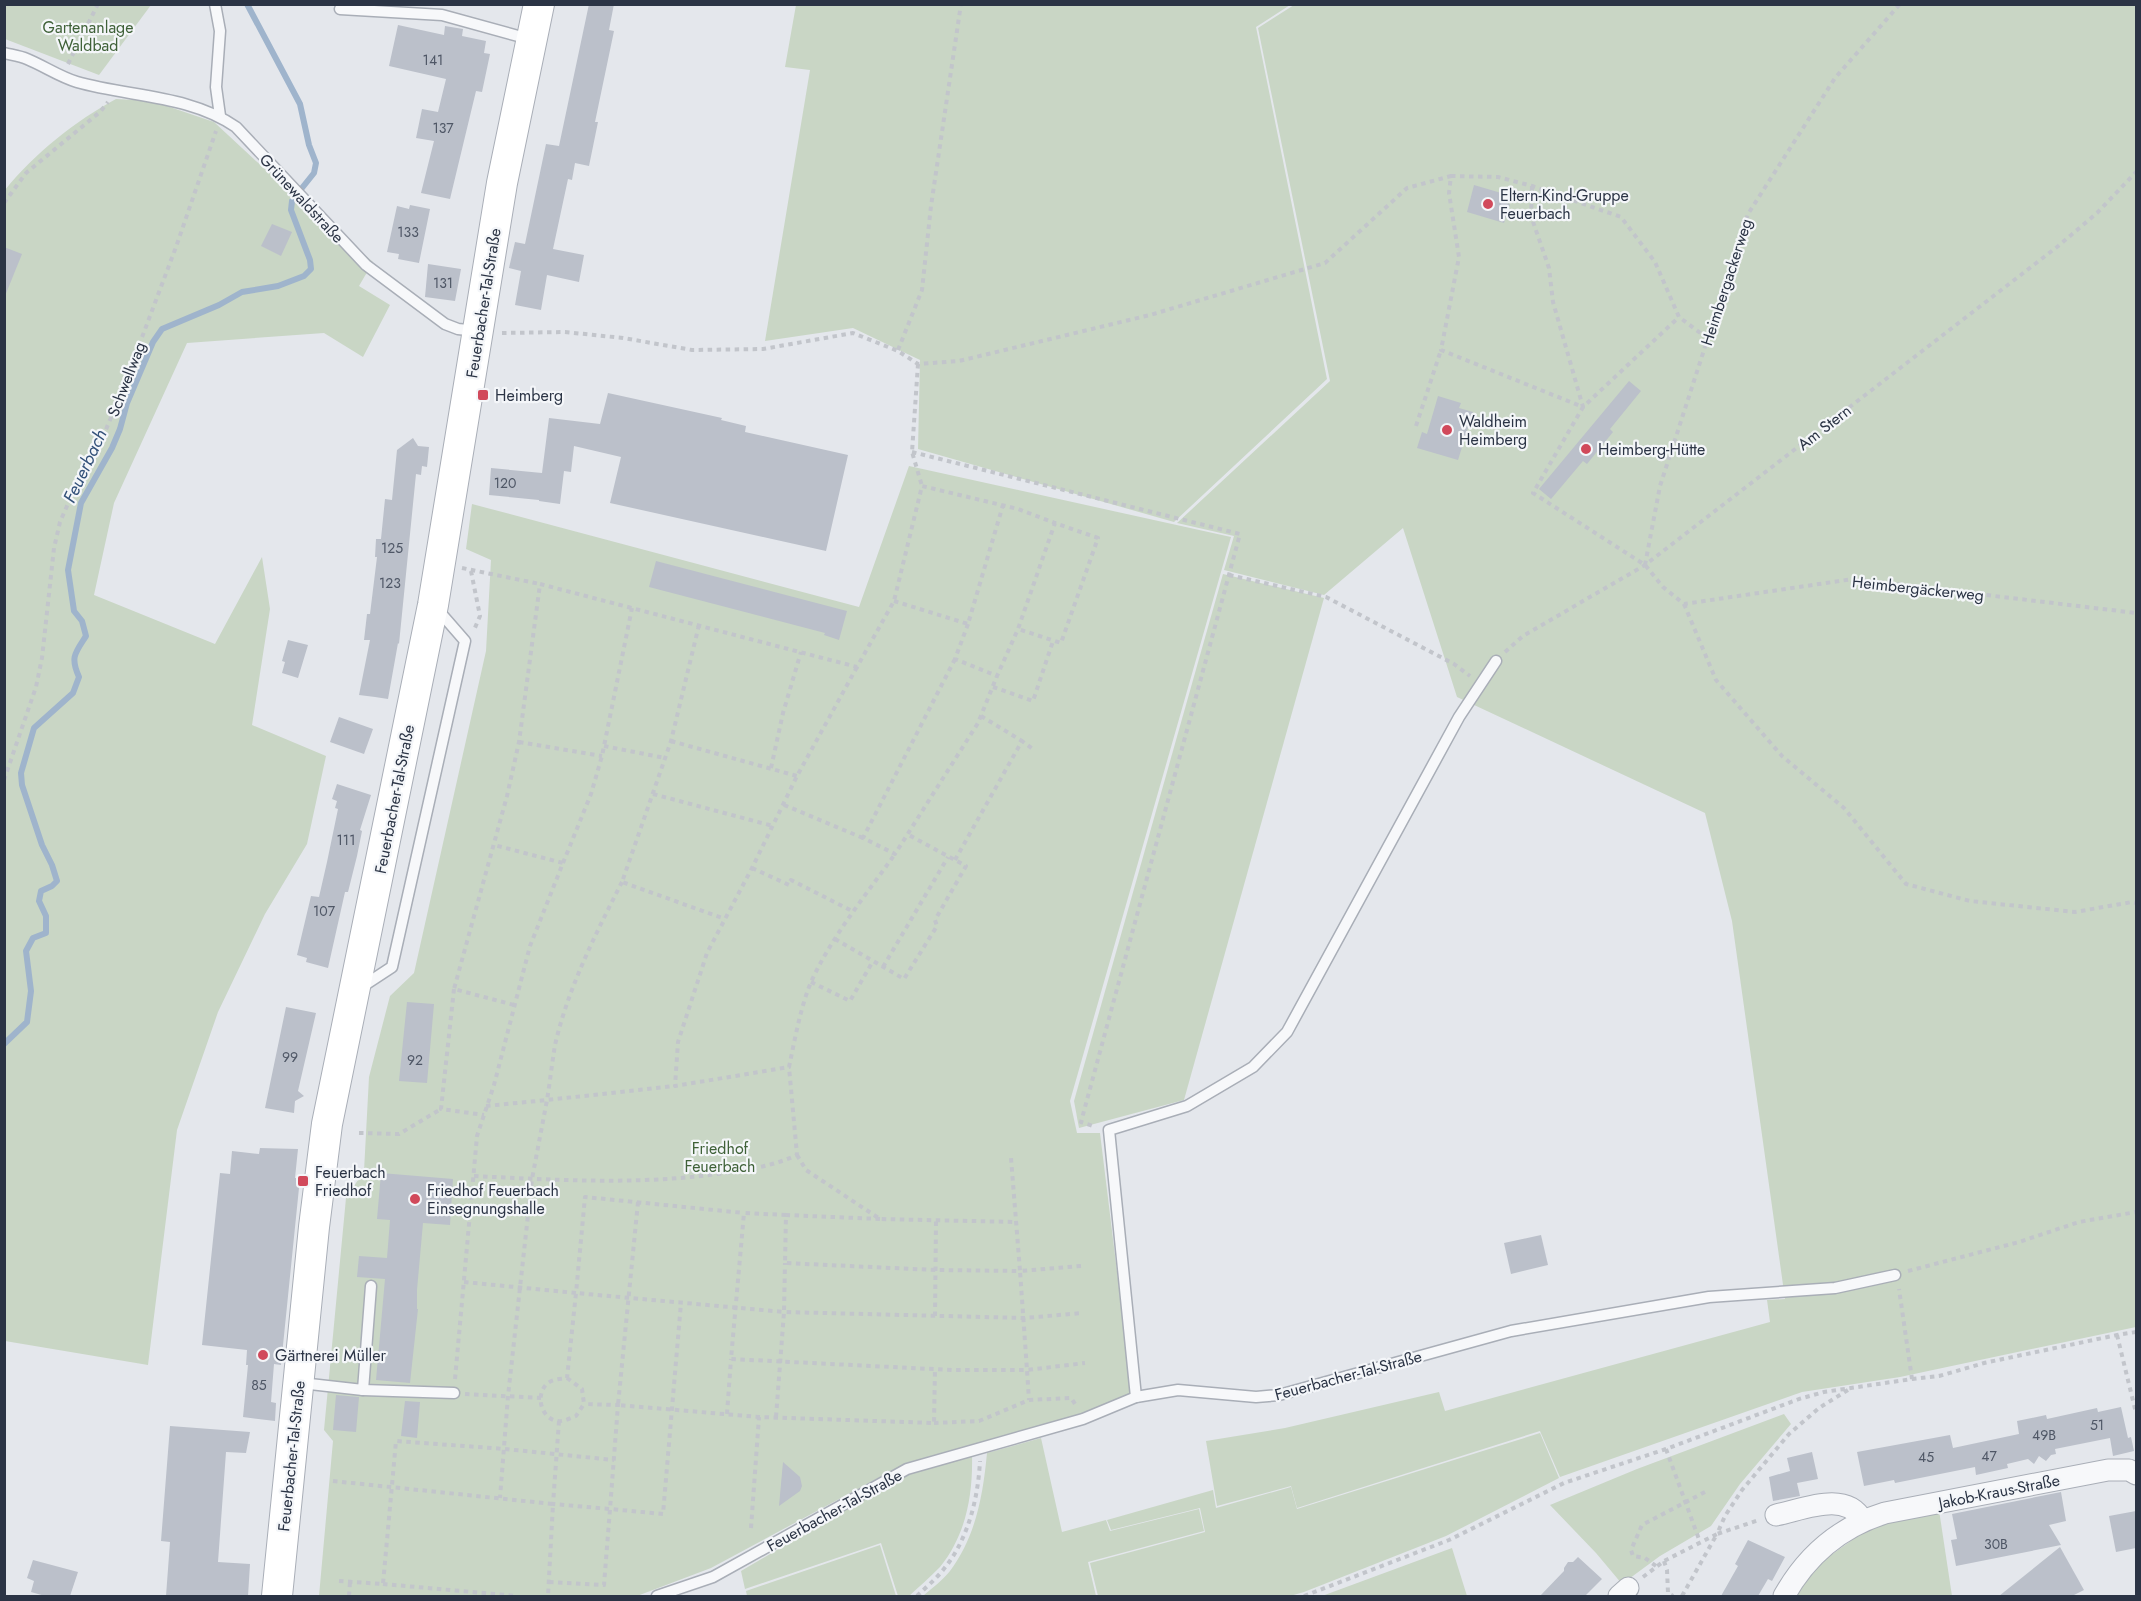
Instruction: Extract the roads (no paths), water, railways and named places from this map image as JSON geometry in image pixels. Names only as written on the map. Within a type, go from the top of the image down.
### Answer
[{"type":"main road","name":"Feuerbacher-Tal-Straße","points":[[277,1596],[327,1124],[434,605],[502,183],[539,4]]},
{"type":"street","name":"Jakob-Kraus-Straße","points":[[1784,1596],[1810,1558],[1841,1532],[1862,1520],[1885,1513],[2108,1470],[2122,1469],[2136,1474]]},
{"type":"street","points":[[1776,1515],[1832,1504],[1847,1505],[1858,1512],[1862,1520]]},
{"type":"lane","points":[[215,4],[220,31],[216,87],[220,116]]},
{"type":"lane","points":[[340,9],[441,15],[531,40]]},
{"type":"lane","name":"Grünewaldstraße","points":[[4,53],[26,58],[74,81],[115,91],[151,95],[220,116],[236,127],[366,265],[445,324],[458,329],[478,331]]},
{"type":"lane","points":[[355,992],[392,967],[465,641],[434,605]]},
{"type":"lane","points":[[1136,1397],[1109,1130],[1187,1106],[1253,1067],[1287,1032],[1459,717],[1496,661]]},
{"type":"lane","name":"Feuerbacher-Tal-Straße","points":[[657,1596],[713,1577],[907,1469],[1083,1419],[1136,1397],[1178,1389],[1256,1397],[1279,1395],[1521,1329],[1708,1297],[1834,1288],[1895,1275]]},
{"type":"lane","points":[[363,1390],[371,1286]]},
{"type":"lane","points":[[298,1382],[363,1390],[454,1393]]},
{"type":"waterway","name":"Feuerbach","points":[[247,4],[300,104],[309,145],[316,163],[314,173],[302,188]]},
{"type":"waterway","name":"Feuerbach","points":[[4,1044],[27,1022],[31,991],[26,951],[33,938],[46,933],[46,916],[39,901],[41,891],[57,881],[42,845],[22,785],[21,773],[34,728],[73,693],[79,677],[74,660],[86,636],[82,621],[74,611],[68,570],[81,503],[112,448],[127,403],[153,342],[162,329],[219,305],[242,292],[278,286],[304,276],[311,269],[310,260],[291,210],[292,201]]},
{"type":"place","name":"Eltern-Kind-Gruppe Feuerbach","points":[[1488,204]]},
{"type":"place","name":"Heimberg","points":[[483,395]]},
{"type":"place","name":"Waldheim Heimberg","points":[[1447,430]]},
{"type":"place","name":"Heimberg-Hütte","points":[[1586,449]]},
{"type":"place","name":"Feuerbach Friedhof","points":[[303,1181]]},
{"type":"place","name":"Friedhof Feuerbach Einsegnungshalle","points":[[415,1199]]},
{"type":"place","name":"Gärtnerei Müller","points":[[263,1355]]},
{"type":"park label","name":"Gartenanlage Waldbad","points":[[88,36]]},
{"type":"park label","name":"Friedhof Feuerbach","points":[[720,1157]]}]
